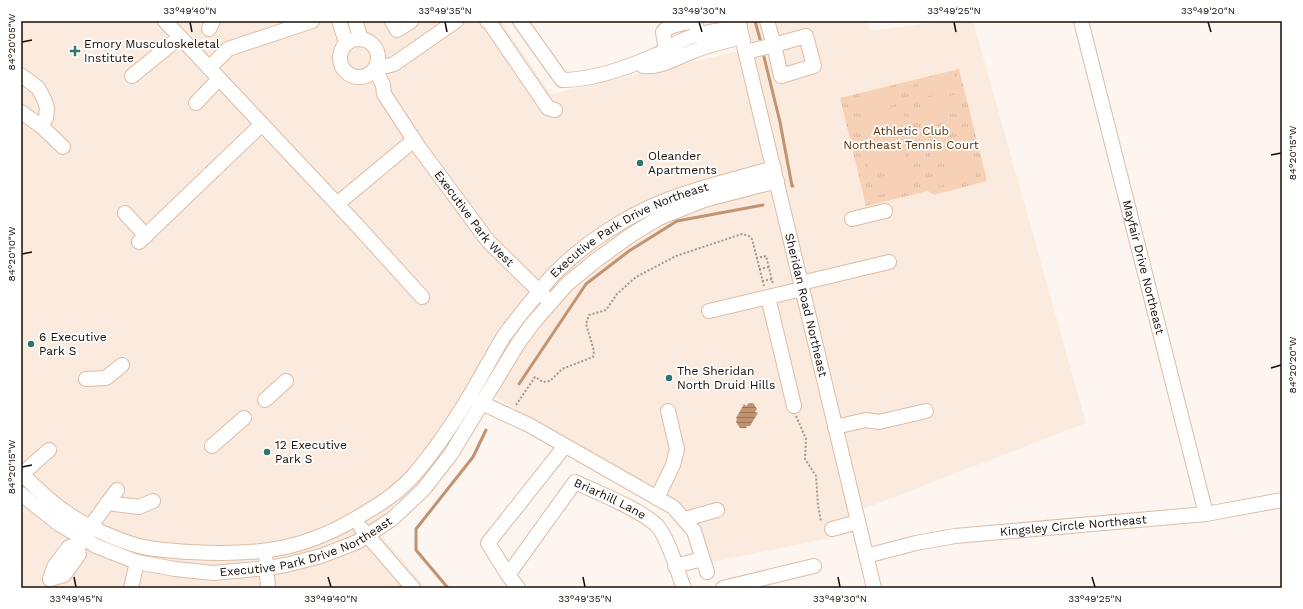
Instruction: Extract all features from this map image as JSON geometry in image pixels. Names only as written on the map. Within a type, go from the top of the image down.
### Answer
[{"type":"street","points":[[165,21],[337,204],[422,298]]},
{"type":"street","points":[[209,68],[228,49],[312,21]]},
{"type":"street","points":[[339,21],[346,42],[341,52],[340,64],[343,69],[352,76],[358,77],[394,64],[456,21]]},
{"type":"street","points":[[356,21],[361,39]]},
{"type":"street","points":[[392,21],[397,30],[411,21]]},
{"type":"street","points":[[487,21],[490,23],[548,108],[556,110]]},
{"type":"street","points":[[520,21],[562,80],[576,80],[667,56],[692,51],[740,28]]},
{"type":"street","points":[[746,52],[774,45],[767,21]]},
{"type":"street","name":"Mayfair Drive Northeast","points":[[1082,21],[1206,514]]},
{"type":"street","points":[[667,56],[684,40],[699,35],[740,28]]},
{"type":"street","name":"Sheridan Road Northeast","points":[[740,28],[874,588]]},
{"type":"street","points":[[132,76],[180,37]]},
{"type":"street","points":[[346,42],[361,39],[372,44],[378,56],[377,63],[370,73]]},
{"type":"street","name":"Executive Park West","points":[[370,73],[377,92],[384,94],[414,140],[488,241],[551,302]]},
{"type":"street","points":[[21,75],[38,88],[44,99],[47,108],[46,118],[41,126]]},
{"type":"street","points":[[196,103],[219,79]]},
{"type":"street","points":[[21,112],[41,126],[63,147]]},
{"type":"street","points":[[125,213],[143,239],[262,124]]},
{"type":"street","points":[[337,204],[414,140]]},
{"type":"street","name":"Executive Park Drive Northeast","points":[[21,474],[34,487],[67,514],[102,532],[140,546],[174,551],[245,553],[281,549],[316,539],[355,520],[382,503],[410,479],[433,451],[469,397],[504,337],[528,304],[556,271],[585,247],[622,222],[661,202],[702,188],[774,168]]},
{"type":"street","name":"Executive Park Drive Northeast","points":[[21,494],[80,541],[138,562],[175,569],[213,573],[267,568],[321,556],[357,542],[392,519],[423,490],[451,454],[532,323],[567,284],[631,234],[659,218],[704,200],[777,181]]},
{"type":"street","points":[[852,220],[885,210]]},
{"type":"street","points":[[709,311],[769,291],[801,286],[889,262]]},
{"type":"street","points":[[769,291],[794,406]]},
{"type":"street","points":[[86,379],[106,378],[122,365]]},
{"type":"street","points":[[265,400],[286,381]]},
{"type":"street","points":[[469,397],[529,425],[673,507],[694,531],[704,565],[675,566]]},
{"type":"street","points":[[657,498],[673,465],[677,449],[668,411]]},
{"type":"street","points":[[835,427],[866,420],[879,422],[926,411]]},
{"type":"street","points":[[212,446],[244,418]]},
{"type":"street","points":[[518,588],[488,543],[565,446]]},
{"type":"street","points":[[21,474],[49,450]]},
{"type":"street","name":"Briarhill Lane","points":[[508,575],[575,482],[642,514],[658,527],[667,544],[684,588]]},
{"type":"street","points":[[66,561],[79,554],[80,541],[117,490]]},
{"type":"street","name":"Kingsley Circle Northeast","points":[[866,556],[916,543],[955,536],[1206,514],[1282,500]]},
{"type":"street","points":[[107,503],[139,507],[153,501]]},
{"type":"street","points":[[685,520],[718,510]]},
{"type":"street","points":[[355,520],[366,536],[413,588]]},
{"type":"street","points":[[827,526],[858,522]]},
{"type":"street","points":[[264,551],[268,588]]},
{"type":"street","points":[[131,588],[138,562]]},
{"type":"street","points":[[723,588],[814,566]]},
{"type":"path","points":[[516,405],[535,377],[543,382],[550,381],[562,369],[593,357],[594,351],[586,324],[589,315],[606,310],[617,294],[636,278],[676,256],[742,234],[749,236],[752,239],[762,281],[769,291]]},
{"type":"path","points":[[756,258],[766,256],[772,279],[769,291]]},
{"type":"path","points":[[759,269],[769,267]]},
{"type":"path","points":[[762,281],[772,279]]},
{"type":"path","points":[[794,406],[793,412],[806,439],[805,459],[816,476],[818,505],[827,526]]},
{"type":"shaded area","points":[[21,21],[501,21],[551,94],[744,50],[738,21],[868,21],[870,31],[947,21],[973,21],[1086,423],[855,512],[859,532],[708,563],[650,491],[482,389],[460,426],[375,527],[426,588],[21,588]]},
{"type":"shaded area","points":[[749,403],[753,403],[757,409],[755,412],[758,413],[750,426],[740,428],[736,422],[736,418],[744,404],[746,406]]},
{"type":"green space","name":"Athletic Club Northeast Tennis Court","points":[[959,69],[987,181],[934,195],[928,191],[866,206],[840,98]]},
{"type":"green space","points":[[954,72],[958,89],[921,98],[917,81]]},
{"type":"green space","points":[[897,86],[901,103],[863,112],[859,95]]},
{"type":"green space","points":[[959,94],[963,111],[926,120],[922,103]]},
{"type":"green space","points":[[902,108],[906,125],[868,134],[864,117]]},
{"type":"green space","points":[[966,138],[971,155],[933,164],[929,147]]},
{"type":"green space","points":[[904,148],[908,165],[870,174],[866,157]]},
{"type":"green space","points":[[972,160],[976,177],[938,186],[934,169]]},
{"type":"green space","points":[[909,170],[913,187],[875,196],[871,179]]},
{"type":"waterway","points":[[755,21],[760,39]]},
{"type":"waterway","points":[[764,57],[780,122],[793,186]]},
{"type":"waterway","points":[[519,384],[586,284],[629,251],[677,221],[763,205]]},
{"type":"waterway","points":[[448,588],[416,550],[416,529],[473,457],[486,430]]},
{"type":"place","name":"Emory Musculoskeletal Institute","points":[[75,51]]},
{"type":"place","name":"Oleander Apartments","points":[[640,163]]},
{"type":"place","name":"6 Executive Park S","points":[[31,344]]},
{"type":"place","name":"The Sheridan North Druid Hills","points":[[669,378]]},
{"type":"place","name":"12 Executive Park S","points":[[267,452]]}]
